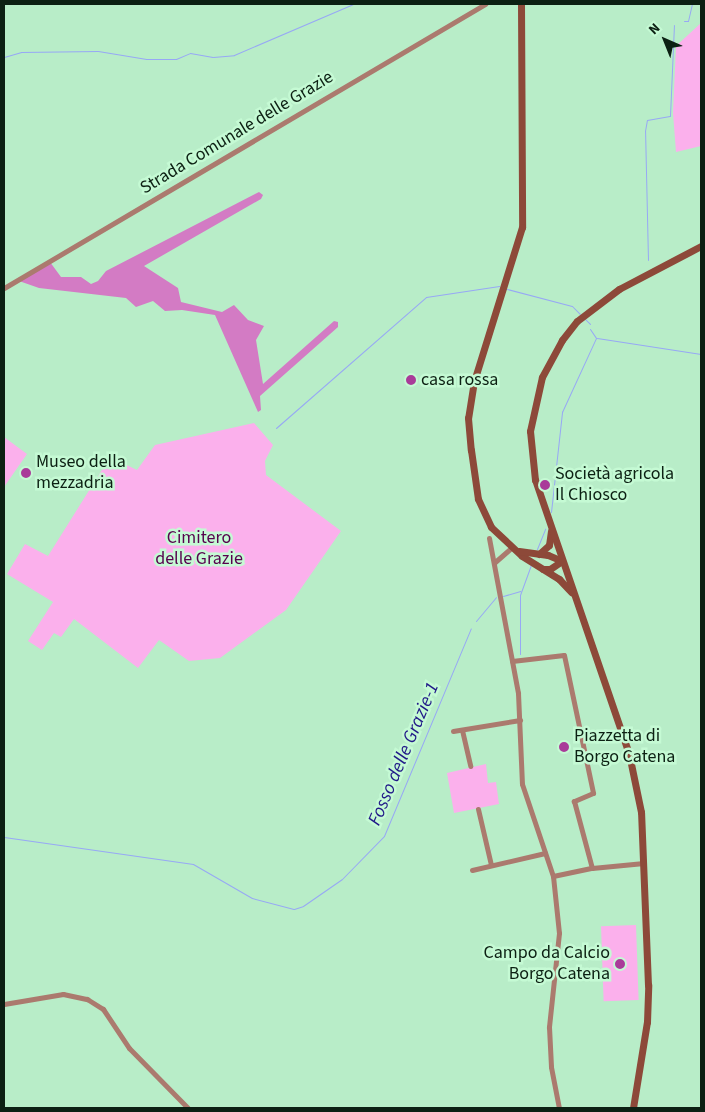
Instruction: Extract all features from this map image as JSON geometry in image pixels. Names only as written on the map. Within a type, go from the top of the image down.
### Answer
[{"type":"main road","points":[[521,4],[522,227],[474,381],[468,418],[478,499],[484,518],[512,546],[566,585],[576,600]]},
{"type":"main road","points":[[634,1108],[647,1022],[645,862],[641,812],[629,754],[535,480],[530,431],[537,392],[550,360],[562,340],[596,304],[701,246]]},
{"type":"main road","points":[[539,554],[551,541],[551,526]]},
{"type":"main road","points":[[512,546],[521,552],[539,554],[562,561]]},
{"type":"main road","points":[[543,569],[550,569],[562,561]]},
{"type":"street","name":"Strada Comunale delle Grazie","points":[[4,288],[484,4]]},
{"type":"street","points":[[489,538],[512,661],[520,720],[522,784],[553,876],[559,933],[549,1027],[551,1067],[559,1108]]},
{"type":"street","points":[[495,562],[512,546]]},
{"type":"street","points":[[512,661],[564,656],[593,793],[574,802],[592,868]]},
{"type":"street","points":[[453,732],[520,720]]},
{"type":"street","points":[[462,730],[470,766]]},
{"type":"street","points":[[478,809],[491,865]]},
{"type":"street","points":[[472,870],[545,853]]},
{"type":"street","points":[[553,876],[592,868],[645,862]]},
{"type":"street","points":[[4,1004],[63,994],[87,999],[103,1009],[145,1067],[188,1108]]},
{"type":"green space","points":[[701,23],[701,146],[676,152],[673,113],[676,46]]},
{"type":"green space","name":"Cimitero delle Grazie","points":[[254,423],[273,445],[265,461],[266,475],[341,531],[286,610],[220,658],[189,661],[159,640],[138,668],[74,619],[61,637],[54,633],[42,650],[28,641],[53,602],[7,574],[25,544],[48,556],[110,457],[137,470],[155,445]]},
{"type":"green space","points":[[4,437],[27,454],[4,487]]},
{"type":"green space","points":[[486,764],[488,783],[496,782],[499,804],[454,813],[447,773]]},
{"type":"green space","name":"Campo da Calcio Borgo Catena","points":[[636,925],[639,1000],[604,1001],[601,926]]},
{"type":"shaded area","points":[[259,192],[263,195],[261,199],[144,266],[178,288],[181,302],[222,312],[234,305],[248,320],[264,326],[256,340],[263,384],[334,321],[338,322],[338,327],[260,396],[261,410],[258,412],[215,315],[182,310],[165,311],[153,301],[136,307],[126,298],[39,288],[19,281],[50,262],[61,277],[81,277],[91,284],[98,281],[106,271]]},
{"type":"waterway","points":[[4,57],[21,52],[98,51],[146,59],[176,59],[190,53],[213,57],[234,55],[353,4]]},
{"type":"waterway","points":[[684,21],[688,21],[692,4]]},
{"type":"waterway","points":[[648,260],[645,131],[647,120],[670,116],[674,25]]},
{"type":"waterway","points":[[276,428],[426,297],[499,286]]},
{"type":"waterway","points":[[507,289],[572,306],[580,314]]},
{"type":"waterway","points":[[585,319],[590,324]]},
{"type":"waterway","points":[[590,329],[596,338]]},
{"type":"waterway","name":"Fosso delle Grazie-1","points":[[551,512],[562,412],[596,338]]},
{"type":"waterway","name":"Fosso delle Grazie-1","points":[[597,338],[701,354]]},
{"type":"waterway","name":"Fosso delle Grazie-1","points":[[537,549],[545,529]]},
{"type":"waterway","points":[[520,654],[520,595],[531,564]]},
{"type":"waterway","name":"Fosso delle Grazie-1","points":[[503,596],[520,591]]},
{"type":"waterway","name":"Fosso delle Grazie-1","points":[[476,621],[496,597]]},
{"type":"waterway","name":"Fosso delle Grazie-1","points":[[4,837],[193,864],[252,898],[294,909],[303,906],[342,879],[384,836],[471,628]]},
{"type":"place","name":"casa rossa","points":[[411,380]]},
{"type":"place","name":"Museo della mezzadria","points":[[26,473]]},
{"type":"place","name":"Società agricola Il Chiosco","points":[[545,485]]},
{"type":"place","name":"Piazzetta di Borgo Catena","points":[[564,747]]},
{"type":"place","name":"Campo da Calcio Borgo Catena","points":[[620,964]]}]
